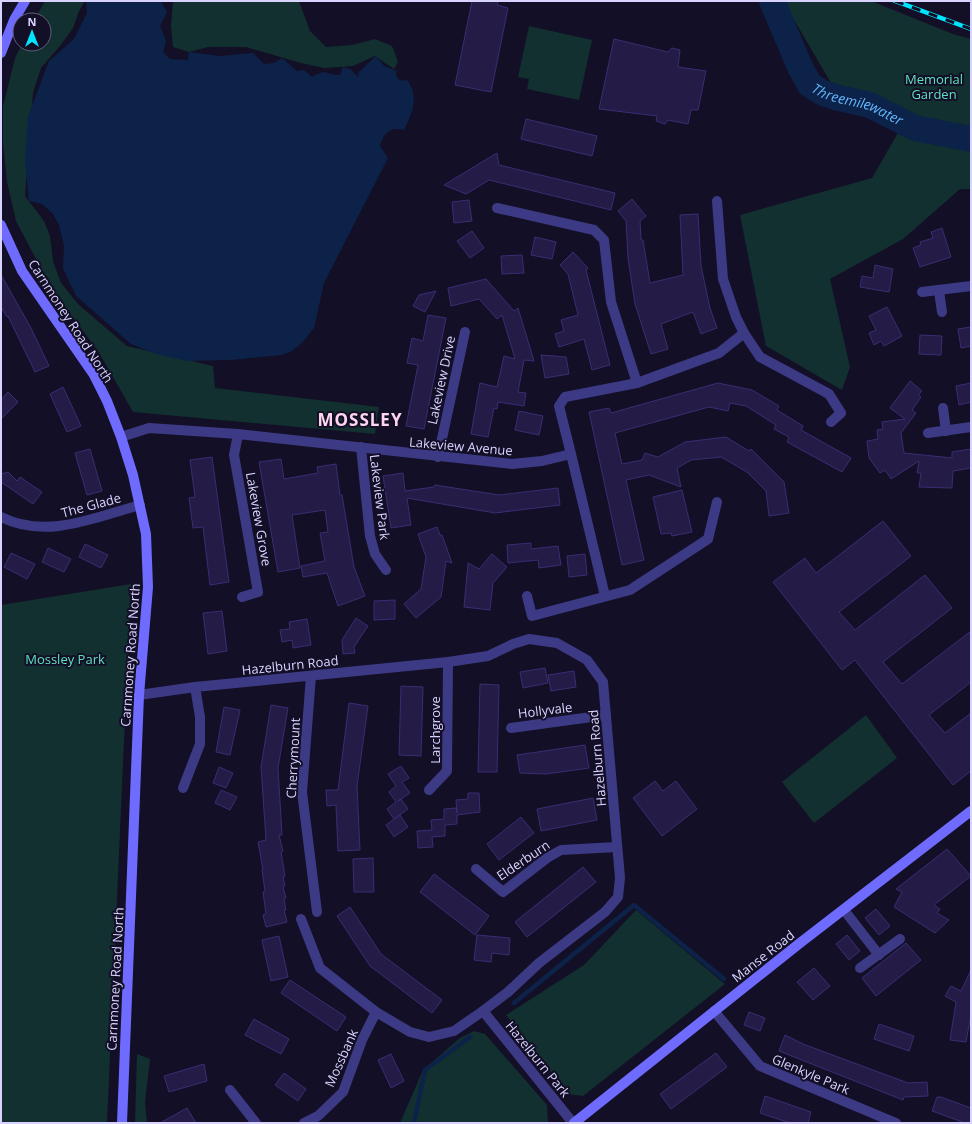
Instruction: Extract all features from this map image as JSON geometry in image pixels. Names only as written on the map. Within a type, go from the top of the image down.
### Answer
[{"type":"street","points":[[1,53],[14,20],[25,1]]},
{"type":"street","points":[[717,201],[723,279],[736,317],[744,333],[760,357],[829,394],[841,414],[831,422]]},
{"type":"street","points":[[497,208],[594,230],[604,240],[611,302],[637,383]]},
{"type":"street","name":"Carnmoney Road North","points":[[1,225],[22,271],[94,375],[121,437],[140,505],[146,534],[148,567],[145,629],[139,695],[122,1123]]},
{"type":"street","points":[[922,292],[971,286]]},
{"type":"street","points":[[940,291],[942,312]]},
{"type":"street","name":"Lakeview Drive","points":[[438,457],[465,332]]},
{"type":"street","points":[[605,596],[559,406],[565,397],[637,383],[718,353],[744,333]]},
{"type":"street","points":[[943,408],[946,431]]},
{"type":"street","points":[[928,433],[971,427]]},
{"type":"street","name":"Lakeview Avenue","points":[[121,437],[149,428],[238,434],[361,446],[382,451],[512,464],[542,461],[571,454]]},
{"type":"street","name":"Lakeview Grove","points":[[238,434],[234,455],[258,592],[242,597]]},
{"type":"street","name":"Lakeview Park","points":[[361,446],[370,536],[375,554],[386,570]]},
{"type":"street","points":[[527,596],[532,616],[630,590],[708,539],[717,502]]},
{"type":"street","name":"The Glade","points":[[1,517],[10,522],[42,527],[63,526],[140,505]]},
{"type":"street","name":"Hazelburn Road","points":[[139,695],[195,687],[448,662],[488,656],[513,644],[529,639],[557,643],[587,660],[603,682],[620,878],[618,897],[605,912],[539,963],[484,1012],[454,1030],[430,1037],[410,1032],[376,1012],[320,968],[301,919]]},
{"type":"street","name":"Larchgrove","points":[[429,790],[447,771],[448,662]]},
{"type":"street","name":"Cherrymount","points":[[311,676],[302,792],[318,912]]},
{"type":"street","points":[[183,788],[200,744],[200,717],[195,687]]},
{"type":"street","name":"Hollyvale","points":[[511,728],[606,716]]},
{"type":"street","name":"Manse Road","points":[[573,1123],[971,811]]},
{"type":"street","name":"Elderburn","points":[[476,869],[504,892],[547,858],[561,850],[617,847]]},
{"type":"street","points":[[844,910],[878,955]]},
{"type":"street","points":[[860,968],[900,939]]},
{"type":"street","name":"Glenkyle Park","points":[[714,1011],[760,1066],[892,1122]]},
{"type":"street","name":"Mossbank","points":[[304,1123],[318,1116],[343,1092],[362,1040],[376,1012]]},
{"type":"street","name":"Hazelburn Park","points":[[484,1012],[573,1123]]},
{"type":"street","points":[[230,1090],[256,1123]]},
{"type":"green space","points":[[45,1],[85,1],[79,11],[73,28],[41,68],[33,93],[25,196],[44,221],[50,236],[53,261],[61,283],[79,305],[127,346],[213,366],[215,388],[379,407],[375,434],[133,412],[98,351],[54,293],[16,221],[7,182],[3,143],[3,106],[15,58],[18,52],[52,52],[52,12],[39,12]]},
{"type":"green space","points":[[173,1],[299,1],[310,31],[326,47],[352,45],[375,39],[392,46],[398,62],[394,69],[375,56],[353,66],[324,68],[246,47],[208,47],[189,52],[173,47],[171,26]]},
{"type":"green space","name":"Memorial Garden","points":[[783,1],[871,1],[953,34],[971,39],[971,189],[960,189],[903,239],[830,279],[850,367],[842,390],[766,346],[740,215],[872,178],[907,117],[831,83]]},
{"type":"green space","points":[[529,26],[592,40],[579,100],[527,89],[529,79],[518,77]]},
{"type":"green space","name":"Mossley Park","points":[[131,584],[107,1123],[1,1123],[1,605]]},
{"type":"green space","points":[[866,715],[897,758],[814,823],[782,782]]},
{"type":"green space","points":[[636,910],[725,984],[583,1096],[568,1094],[506,1015],[584,965]]},
{"type":"green space","points":[[474,1031],[485,1034],[547,1105],[548,1123],[400,1123],[423,1070],[460,1038]]},
{"type":"green space","points":[[137,1054],[150,1059],[145,1102],[147,1123],[135,1123]]},
{"type":"water","points":[[86,1],[161,1],[167,12],[160,26],[166,41],[163,52],[170,59],[188,60],[189,52],[220,56],[253,53],[264,64],[274,63],[282,58],[297,71],[304,70],[312,77],[324,72],[340,75],[343,67],[350,69],[358,77],[359,72],[376,56],[384,66],[397,71],[396,75],[398,79],[403,81],[407,79],[411,86],[414,98],[410,117],[404,130],[391,130],[383,137],[380,146],[388,158],[324,283],[314,328],[302,343],[292,351],[282,355],[231,360],[187,361],[156,354],[131,344],[76,296],[63,268],[64,246],[59,225],[53,214],[42,204],[29,201],[25,161],[28,116],[49,61],[74,39],[87,13]]},
{"type":"building","points":[[472,1],[498,1],[497,5],[508,8],[491,92],[455,85]]},
{"type":"building","points":[[614,39],[668,52],[672,48],[680,50],[678,67],[706,71],[698,110],[691,110],[688,124],[668,120],[665,124],[656,121],[657,116],[599,109]]},
{"type":"building","points":[[526,119],[597,136],[592,156],[521,139]]},
{"type":"building","points":[[497,153],[499,165],[615,193],[611,210],[489,180],[466,194],[444,185]]},
{"type":"building","points":[[632,199],[646,216],[640,221],[641,240],[643,240],[650,283],[683,275],[680,215],[698,214],[701,266],[710,308],[717,328],[701,334],[693,312],[661,324],[668,349],[651,354],[635,304],[628,258],[626,221],[618,211]]},
{"type":"building","points":[[469,200],[472,221],[454,223],[452,202]]},
{"type":"building","points":[[942,228],[951,257],[920,267],[913,248],[921,245],[920,242],[933,238],[931,232]]},
{"type":"building","points":[[472,231],[484,248],[470,258],[457,241]]},
{"type":"building","points":[[535,237],[556,242],[552,259],[531,255]]},
{"type":"building","points":[[573,252],[588,268],[586,270],[610,365],[592,370],[584,339],[559,347],[555,334],[564,331],[561,320],[578,315],[568,274],[560,265]]},
{"type":"building","points":[[522,255],[524,273],[502,274],[501,256]]},
{"type":"building","points":[[875,265],[893,269],[889,292],[860,287],[862,276],[873,278]]},
{"type":"building","points":[[1,275],[31,328],[49,366],[35,372],[8,316],[7,317],[1,307]]},
{"type":"building","points":[[486,279],[514,311],[518,308],[534,361],[524,360],[518,392],[526,393],[524,406],[498,402],[497,409],[494,408],[488,437],[471,434],[480,383],[497,387],[504,356],[515,359],[502,315],[497,319],[479,299],[451,306],[448,288]]},
{"type":"building","points":[[436,291],[425,312],[413,306],[419,295]]},
{"type":"building","points":[[887,307],[902,336],[884,346],[881,341],[874,345],[869,333],[876,330],[869,316]]},
{"type":"building","points":[[428,315],[446,318],[424,429],[406,426],[418,365],[407,363],[412,338],[423,341]]},
{"type":"building","points":[[971,327],[971,346],[961,348],[958,329]]},
{"type":"building","points":[[920,335],[942,336],[941,355],[919,354]]},
{"type":"building","points":[[541,355],[566,357],[569,374],[545,378]]},
{"type":"building","points":[[910,381],[922,391],[918,395],[921,397],[912,410],[916,413],[901,433],[904,453],[952,458],[952,452],[971,449],[971,468],[953,471],[952,488],[919,487],[921,473],[917,473],[919,461],[891,479],[885,470],[880,473],[869,458],[867,441],[878,439],[877,430],[883,429],[882,422],[905,419],[890,408]]},
{"type":"building","points":[[718,383],[752,390],[779,406],[777,410],[803,426],[801,430],[851,458],[842,472],[787,442],[789,437],[774,429],[776,425],[746,406],[730,403],[728,411],[709,407],[615,433],[622,464],[642,460],[645,453],[658,457],[685,442],[726,437],[749,451],[751,449],[784,482],[789,513],[769,516],[766,491],[747,472],[721,457],[691,460],[677,468],[681,487],[649,475],[626,480],[644,560],[622,565],[589,412],[609,408],[611,413]]},
{"type":"building","points":[[971,383],[971,402],[959,405],[956,386]]},
{"type":"building","points":[[63,387],[81,426],[67,432],[50,394]]},
{"type":"building","points":[[8,392],[18,402],[1,419],[1,400]]},
{"type":"building","points":[[519,411],[543,416],[539,435],[515,430]]},
{"type":"building","points":[[90,449],[102,491],[87,495],[75,453]]},
{"type":"building","points":[[212,457],[229,582],[210,585],[203,527],[193,528],[189,498],[195,497],[190,460]]},
{"type":"building","points":[[281,459],[284,479],[318,473],[317,467],[336,464],[340,495],[342,495],[354,567],[365,596],[338,606],[327,573],[303,577],[301,566],[325,561],[320,533],[328,532],[325,510],[292,515],[300,568],[278,572],[259,462]]},
{"type":"building","points":[[8,472],[17,481],[20,477],[42,492],[33,504],[1,482],[1,474]]},
{"type":"building","points":[[403,473],[405,491],[434,487],[435,485],[499,495],[558,488],[560,505],[495,513],[407,498],[411,525],[391,528],[383,476]]},
{"type":"building","points":[[682,490],[692,532],[672,536],[671,533],[661,534],[653,497]]},
{"type":"building","points":[[883,521],[911,556],[839,612],[855,630],[925,575],[952,608],[883,662],[902,684],[971,631],[971,682],[929,715],[945,733],[971,713],[971,771],[953,785],[855,660],[842,670],[773,582],[805,558],[816,573]]},
{"type":"building","points":[[437,527],[440,535],[442,535],[452,563],[446,561],[441,597],[416,618],[404,604],[421,589],[426,557],[418,534]]},
{"type":"building","points":[[531,543],[531,549],[558,546],[561,565],[539,568],[538,560],[508,563],[507,545]]},
{"type":"building","points":[[85,544],[108,555],[101,568],[79,557]]},
{"type":"building","points":[[48,548],[71,559],[64,572],[42,562]]},
{"type":"building","points":[[11,553],[35,564],[27,579],[4,567]]},
{"type":"building","points":[[492,554],[507,567],[493,583],[490,610],[464,607],[468,563],[479,569]]},
{"type":"building","points":[[585,554],[587,575],[569,577],[567,556]]},
{"type":"building","points":[[395,600],[395,619],[374,620],[374,601]]},
{"type":"building","points":[[222,611],[227,651],[208,654],[203,613]]},
{"type":"building","points":[[356,618],[368,626],[354,647],[355,653],[343,654],[342,640]]},
{"type":"building","points":[[307,619],[311,645],[293,648],[292,640],[282,642],[280,630],[290,629],[289,622]]},
{"type":"building","points":[[545,668],[548,683],[523,688],[520,672]]},
{"type":"building","points":[[574,671],[576,687],[551,691],[548,675]]},
{"type":"building","points":[[480,684],[499,685],[497,772],[478,772]]},
{"type":"building","points":[[401,686],[423,687],[421,756],[399,755]]},
{"type":"building","points":[[349,703],[368,706],[357,786],[360,850],[338,851],[336,805],[327,806],[326,790],[338,790]]},
{"type":"building","points":[[271,705],[288,708],[278,768],[282,835],[279,835],[283,851],[281,852],[285,886],[283,887],[286,898],[284,899],[286,910],[284,910],[287,922],[266,927],[263,915],[266,914],[263,892],[265,891],[258,842],[266,840],[261,767]]},
{"type":"building","points":[[224,707],[240,710],[230,755],[216,752]]},
{"type":"building","points":[[585,745],[589,768],[546,774],[520,773],[517,755]]},
{"type":"building","points":[[401,766],[409,778],[402,782],[410,793],[401,799],[408,809],[394,819],[387,809],[396,802],[389,792],[396,786],[388,774]]},
{"type":"building","points":[[219,767],[233,773],[226,788],[213,783]]},
{"type":"building","points":[[655,781],[663,791],[676,781],[697,809],[662,836],[633,798]]},
{"type":"building","points":[[221,790],[237,797],[230,810],[215,803]]},
{"type":"building","points":[[468,793],[479,793],[480,812],[457,815],[457,824],[445,825],[445,836],[432,837],[433,847],[418,848],[417,831],[432,830],[431,820],[444,819],[444,809],[456,808],[457,813],[456,800],[468,799]]},
{"type":"building","points":[[593,798],[597,820],[541,831],[537,809]]},
{"type":"building","points":[[400,815],[408,827],[394,837],[386,825]]},
{"type":"building","points":[[521,817],[534,833],[499,860],[487,844]]},
{"type":"building","points":[[947,849],[971,876],[934,905],[940,909],[937,913],[949,920],[935,933],[894,907],[902,892],[896,889]]},
{"type":"building","points":[[373,858],[374,892],[354,892],[353,859]]},
{"type":"building","points":[[583,867],[596,882],[527,937],[515,922]]},
{"type":"building","points":[[434,874],[489,916],[475,935],[420,892]]},
{"type":"building","points":[[350,907],[381,954],[442,1000],[432,1013],[370,966],[337,916]]},
{"type":"building","points":[[876,909],[890,926],[879,935],[865,918]]},
{"type":"building","points":[[477,935],[510,938],[509,955],[492,953],[491,962],[474,960]]},
{"type":"building","points":[[847,935],[860,951],[849,960],[836,944]]},
{"type":"building","points":[[279,936],[288,977],[271,981],[262,940]]},
{"type":"building","points":[[906,943],[921,960],[876,996],[862,978]]},
{"type":"building","points":[[814,968],[830,986],[813,1000],[797,982]]},
{"type":"building","points":[[971,970],[971,1015],[966,1042],[950,1040],[956,1002],[945,996],[951,986],[961,991]]},
{"type":"building","points":[[290,980],[346,1017],[337,1031],[281,993]]},
{"type":"building","points":[[749,1012],[765,1018],[760,1031],[744,1025]]},
{"type":"building","points":[[254,1019],[289,1039],[281,1054],[245,1035]]},
{"type":"building","points":[[879,1024],[914,1036],[909,1051],[874,1039]]},
{"type":"building","points":[[785,1035],[803,1044],[908,1083],[927,1082],[928,1096],[904,1097],[903,1100],[779,1051]]},
{"type":"building","points":[[716,1053],[727,1067],[671,1109],[660,1094]]},
{"type":"building","points":[[391,1054],[404,1081],[391,1088],[378,1060]]},
{"type":"building","points":[[204,1064],[207,1081],[169,1092],[164,1076]]},
{"type":"building","points":[[284,1073],[306,1089],[298,1101],[275,1085]]},
{"type":"building","points":[[765,1096],[811,1112],[808,1123],[790,1123],[760,1113]]},
{"type":"building","points":[[937,1097],[941,1097],[971,1108],[971,1123],[965,1123],[932,1111]]},
{"type":"building","points":[[187,1108],[196,1123],[160,1123]]},
{"type":"waterway","name":"Threemilewater","points":[[772,1],[800,67],[810,85],[823,93],[870,105],[915,128],[971,139]]},
{"type":"waterway","points":[[514,1003],[634,905],[724,979]]},
{"type":"waterway","points":[[414,1123],[425,1070],[470,1037]]},
{"type":"railway","points":[[895,1],[971,29]]},
{"type":"district","name":"MOSSLEY","points":[[360,420]]}]
